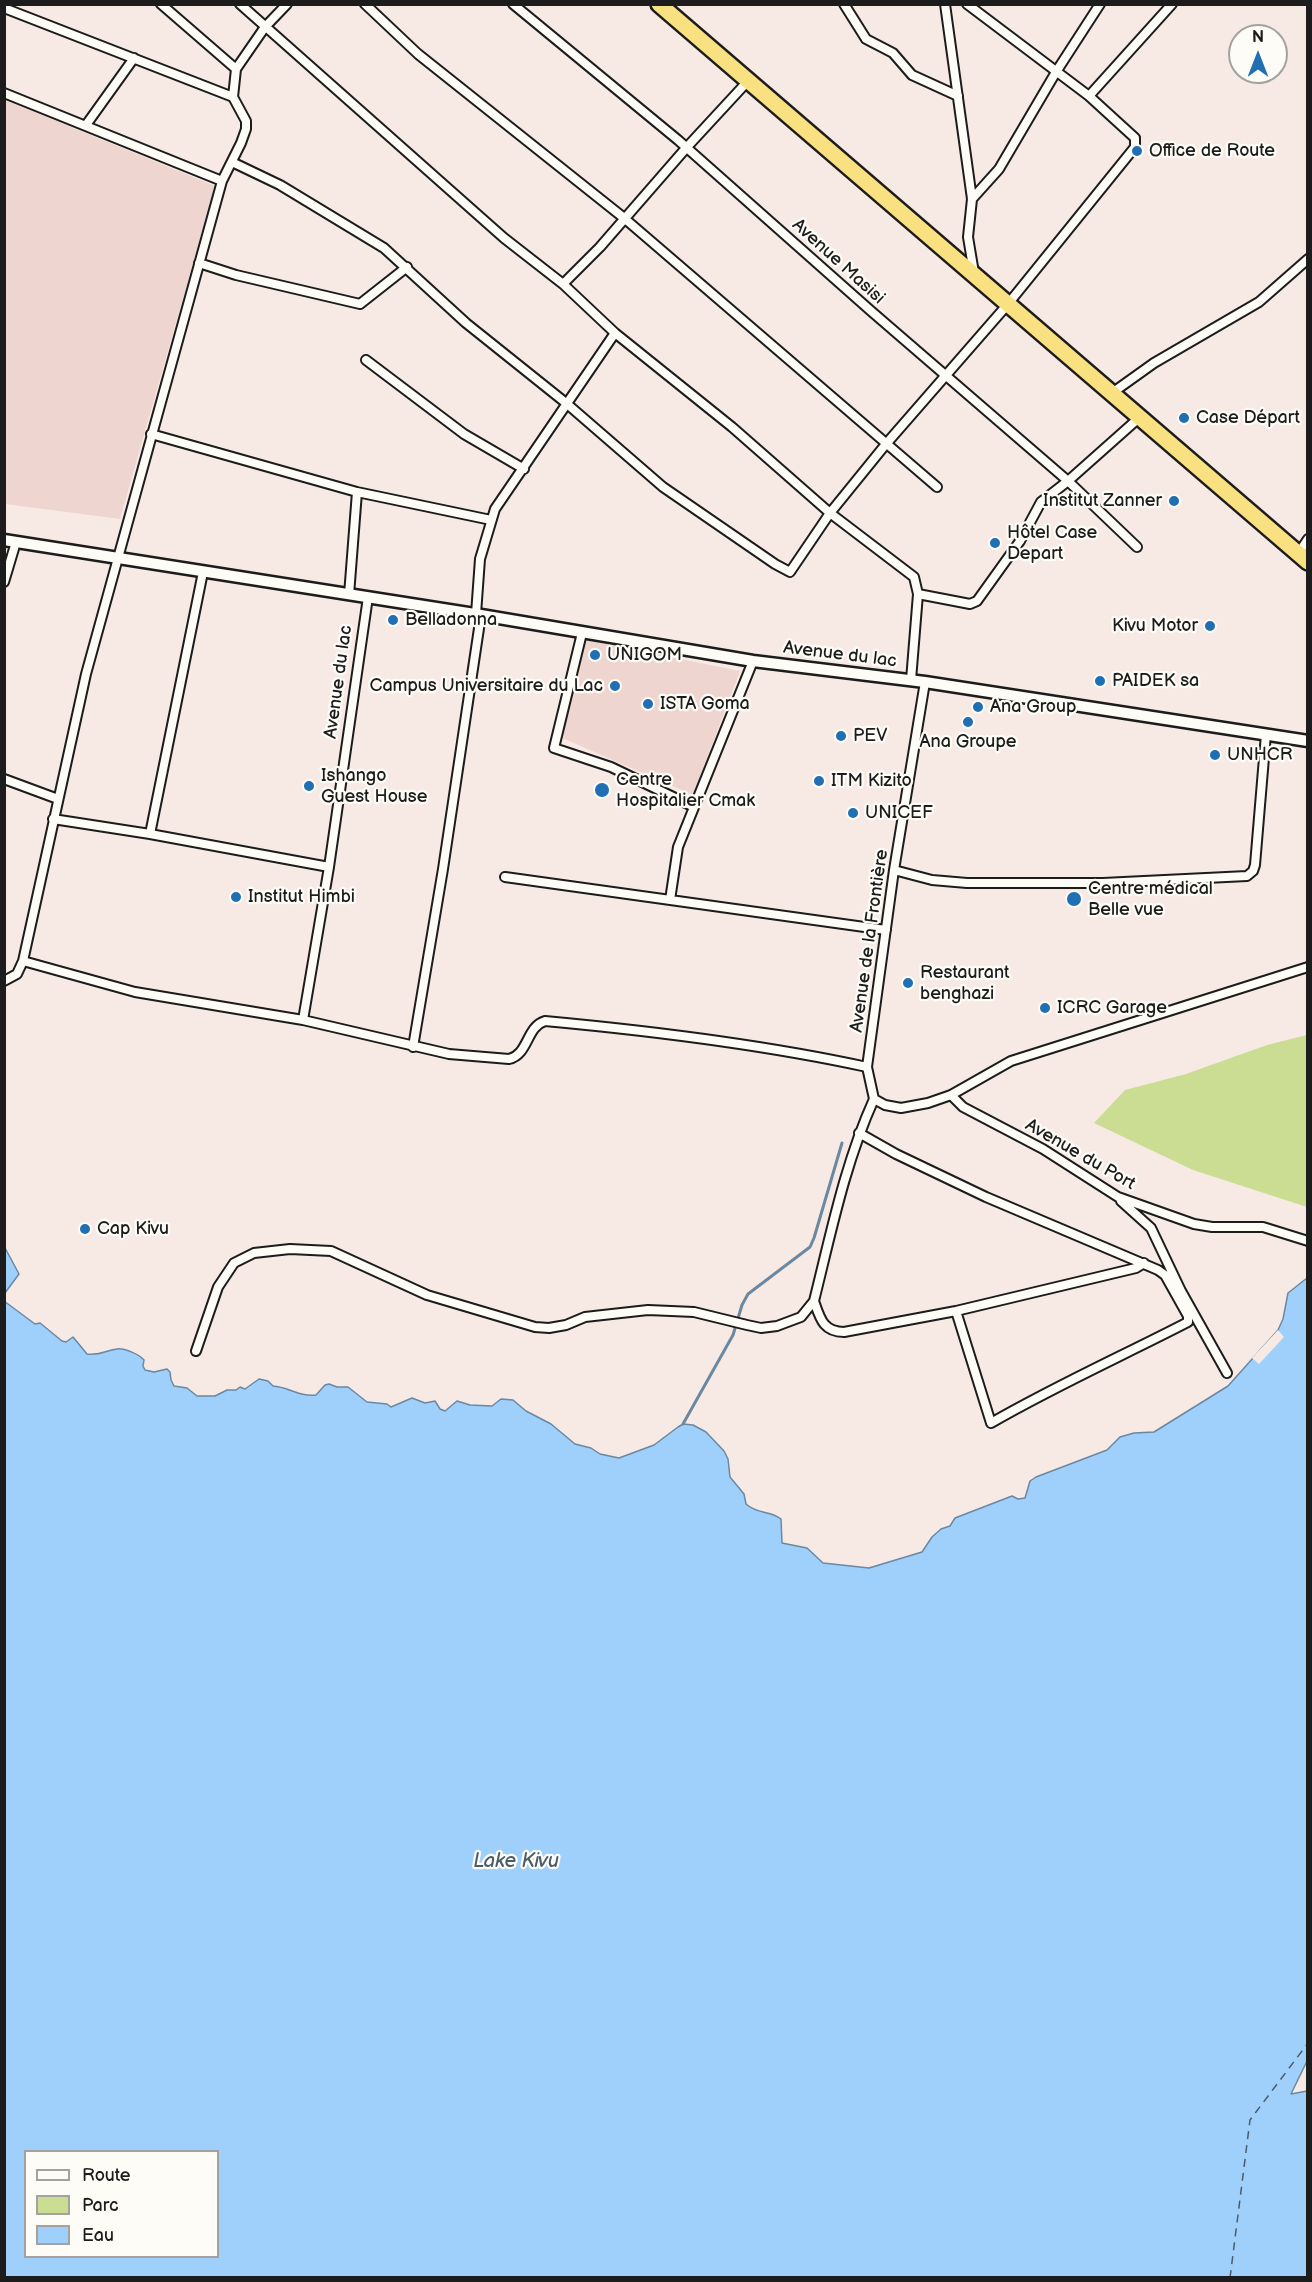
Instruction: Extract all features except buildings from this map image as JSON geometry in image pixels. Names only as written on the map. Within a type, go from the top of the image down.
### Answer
[{"type":"highway","points":[[659,4],[1303,558]]},
{"type":"main road","name":"Avenue du lac","points":[[4,540],[753,660],[925,682],[1308,741]]},
{"type":"street","points":[[161,4],[236,69]]},
{"type":"street","points":[[240,4],[504,238],[563,284],[615,333],[732,427],[830,513],[914,577],[918,594],[911,680]]},
{"type":"street","points":[[4,981],[17,974],[23,961],[86,674],[222,181],[246,129],[246,121],[234,97],[236,69],[265,27],[288,4]]},
{"type":"street","points":[[365,4],[418,54],[624,218],[937,487]]},
{"type":"street","name":"Avenue Masisi","points":[[513,4],[687,147],[1068,482],[1137,547]]},
{"type":"street","points":[[844,4],[866,39],[893,53],[912,75],[958,96]]},
{"type":"street","points":[[945,4],[972,199],[968,237],[974,274]]},
{"type":"street","points":[[232,162],[280,185],[384,248],[466,323],[663,487],[790,572],[830,513],[886,444],[1008,304],[1135,147],[1135,138],[1089,96],[967,4]]},
{"type":"street","points":[[972,199],[999,169],[1056,72],[1100,4]]},
{"type":"street","points":[[1089,96],[1172,4]]},
{"type":"street","points":[[4,8],[234,97]]},
{"type":"street","points":[[87,125],[134,58]]},
{"type":"street","points":[[563,284],[600,248],[624,218],[748,81]]},
{"type":"street","points":[[4,93],[222,181]]},
{"type":"street","points":[[1112,393],[1154,363],[1259,302],[1308,259]]},
{"type":"street","points":[[199,264],[360,304],[407,267]]},
{"type":"street","points":[[413,1047],[443,869],[479,615],[480,559],[491,520],[498,505],[615,333]]},
{"type":"street","points":[[366,360],[464,434],[524,469]]},
{"type":"street","points":[[918,594],[970,604],[976,601],[1020,541],[1041,502],[1068,482],[1140,417]]},
{"type":"street","points":[[151,434],[357,492],[491,520]]},
{"type":"street","points":[[350,595],[357,492]]},
{"type":"street","points":[[1303,558],[1308,539]]},
{"type":"street","points":[[4,582],[16,542]]},
{"type":"street","points":[[150,834],[203,572]]},
{"type":"street","name":"Avenue du lac","points":[[303,1020],[329,867],[369,597]]},
{"type":"street","points":[[582,633],[554,748],[612,766],[694,807]]},
{"type":"street","points":[[670,900],[678,847],[753,660]]},
{"type":"street","name":"Avenue de la Frontière","points":[[874,1099],[867,1067],[894,870],[925,682]]},
{"type":"street","points":[[894,870],[932,880],[958,883],[1103,883],[1247,876],[1255,865],[1266,734]]},
{"type":"street","points":[[4,779],[58,799]]},
{"type":"street","points":[[54,819],[329,867]]},
{"type":"street","points":[[505,877],[886,930]]},
{"type":"street","points":[[23,961],[135,992],[303,1020],[449,1054],[509,1059],[520,1054],[535,1026],[545,1021],[638,1029],[812,1055],[867,1067]]},
{"type":"street","points":[[196,1351],[219,1287],[234,1263],[254,1253],[290,1249],[332,1251],[427,1295],[535,1328],[566,1325],[585,1317],[648,1310],[694,1312],[761,1328],[777,1326],[801,1317],[814,1301],[858,1133],[874,1099],[885,1105],[901,1108],[951,1095],[1011,1061],[1308,967]]},
{"type":"street","name":"Avenue du Port","points":[[951,1095],[963,1107],[1043,1149],[1118,1197],[1194,1224],[1212,1227],[1263,1227],[1308,1241]]},
{"type":"street","points":[[858,1133],[986,1197],[1144,1263],[1165,1275],[1188,1316],[1188,1322],[991,1423],[956,1311]]},
{"type":"street","points":[[1118,1197],[1151,1228],[1181,1291],[1227,1373]]},
{"type":"street","points":[[814,1301],[821,1322],[835,1332],[956,1311],[1136,1268],[1144,1263]]},
{"type":"shaded area","points":[[5,100],[215,186],[120,519],[5,504]]},
{"type":"shaded area","name":"ISTA Goma","points":[[586,640],[740,671],[693,795],[560,737]]},
{"type":"green space","points":[[1307,1035],[1307,1207],[1193,1170],[1094,1123],[1125,1090],[1186,1074],[1267,1045]]},
{"type":"water","points":[[4,1246],[19,1274],[5,1293],[4,1293]]},
{"type":"water","name":"Lake Kivu","points":[[1307,1278],[1308,2059],[1291,2094],[1307,2091],[1307,2277],[5,2277],[4,1301],[35,1324],[40,1323],[62,1341],[66,1342],[73,1337],[87,1354],[123,1349],[142,1358],[145,1370],[154,1372],[167,1369],[174,1386],[187,1388],[197,1396],[215,1396],[240,1387],[245,1389],[259,1379],[268,1381],[273,1386],[310,1395],[316,1395],[325,1385],[329,1384],[348,1387],[367,1402],[387,1404],[391,1407],[412,1398],[425,1403],[435,1401],[440,1409],[445,1411],[457,1401],[470,1405],[492,1406],[501,1399],[513,1400],[526,1411],[551,1424],[575,1444],[591,1448],[600,1454],[619,1458],[654,1445],[683,1424],[693,1425],[706,1432],[724,1451],[728,1459],[730,1477],[744,1494],[746,1504],[755,1510],[773,1514],[781,1519],[782,1543],[807,1548],[823,1563],[869,1568],[922,1552],[932,1537],[941,1529],[950,1526],[955,1518],[1012,1496],[1018,1499],[1025,1498],[1030,1481],[1036,1477],[1107,1450],[1120,1437],[1134,1433],[1154,1432],[1228,1386],[1278,1330],[1283,1319],[1288,1293]]},
{"type":"pier","points":[[1278,1330],[1284,1337],[1259,1364],[1252,1358]]},
{"type":"waterway","points":[[683,1424],[733,1335],[742,1305],[748,1294],[810,1247],[842,1143]]},
{"type":"ferry route","points":[[1230,2278],[1250,2120],[1308,2043]]},
{"type":"place","name":"Office de Route","points":[[1137,151]]},
{"type":"place","name":"Case Départ","points":[[1184,418]]},
{"type":"place","name":"Institut Zanner","points":[[1174,501]]},
{"type":"place","name":"Hôtel Case Depart","points":[[995,543]]},
{"type":"place","name":"Belladonna","points":[[393,620]]},
{"type":"place","name":"Kivu Motor","points":[[1210,626]]},
{"type":"place","name":"UNIGOM","points":[[595,655]]},
{"type":"place","name":"PAIDEK sa","points":[[1100,681]]},
{"type":"place","name":"Campus Universitaire du Lac","points":[[615,686]]},
{"type":"place","name":"ISTA Goma","points":[[648,704]]},
{"type":"place","name":"Ana Group","points":[[978,707]]},
{"type":"place","name":"Ana Groupe","points":[[968,722]]},
{"type":"place","name":"PEV","points":[[841,736]]},
{"type":"place","name":"UNHCR","points":[[1215,755]]},
{"type":"place","name":"ITM Kizito","points":[[819,781]]},
{"type":"place","name":"Ishango Guest House","points":[[309,786]]},
{"type":"place","name":"Centre Hospitalier Cmak","points":[[602,790]]},
{"type":"place","name":"UNICEF","points":[[853,813]]},
{"type":"place","name":"Institut Himbi","points":[[236,897]]},
{"type":"place","name":"Centre médical Belle vue","points":[[1074,899]]},
{"type":"place","name":"Restaurant benghazi","points":[[908,983]]},
{"type":"place","name":"ICRC Garage","points":[[1045,1008]]},
{"type":"place","name":"Cap Kivu","points":[[85,1229]]}]
